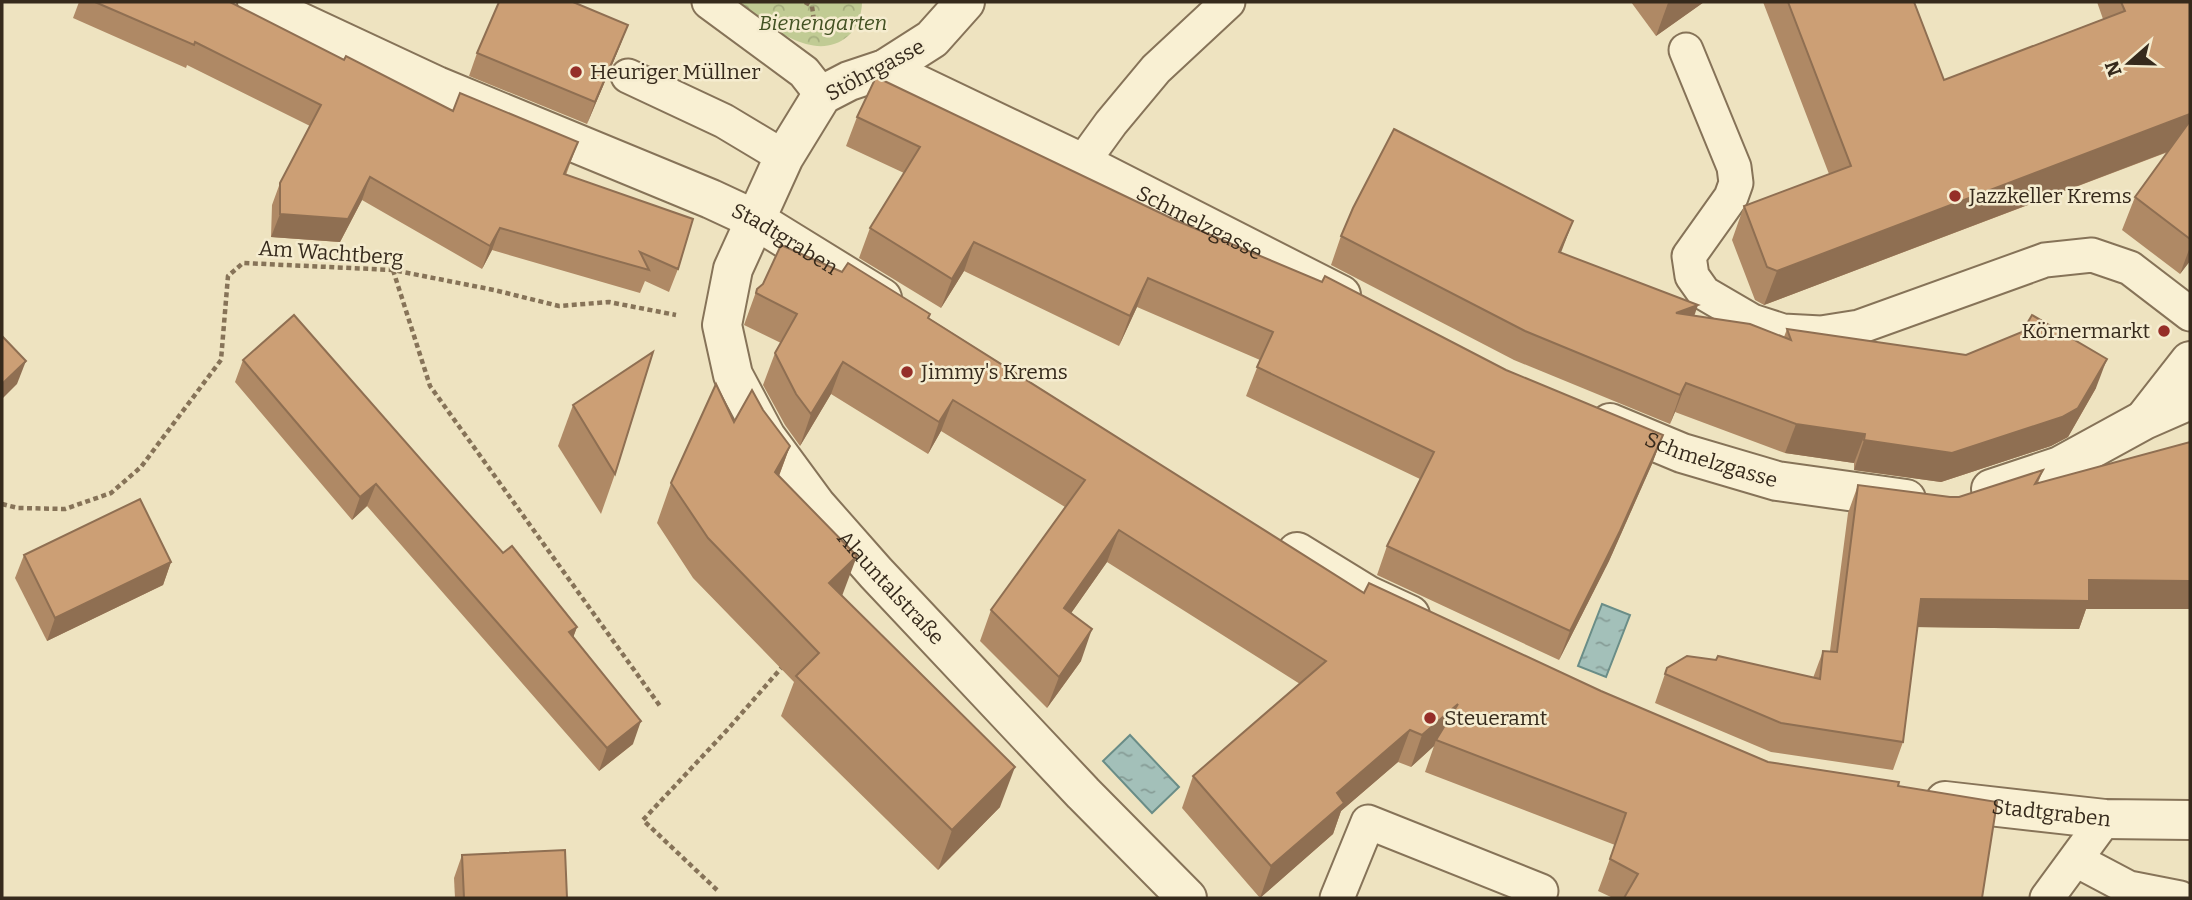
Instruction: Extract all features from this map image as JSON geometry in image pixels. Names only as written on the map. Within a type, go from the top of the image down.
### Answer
[{"type":"street","name":"Stadtgraben","points":[[257,2],[437,86],[754,219],[906,312]]},
{"type":"street","name":"Stöhrgasse","points":[[754,219],[784,157],[822,95],[849,81],[885,69],[932,39],[965,2]]},
{"type":"street","name":"Schmelzgasse","points":[[885,69],[1083,163],[1373,311]]},
{"type":"street","name":"Alauntalstraße","points":[[754,219],[733,269],[722,325],[733,375],[766,437],[816,505],[876,573],[1083,793],[1187,898]]},
{"type":"street","points":[[2144,420],[2190,361]]},
{"type":"street","points":[[2144,420],[2190,400]]},
{"type":"street","name":"Schmelzgasse","points":[[1581,411],[1682,453],[1777,481],[1950,502],[2060,466],[2144,420]]},
{"type":"street","points":[[1273,537],[1367,595],[1440,629]]},
{"type":"street","name":"Stadtgraben","points":[[1909,795],[1988,807],[2105,818],[2190,820]]},
{"type":"lane","points":[[709,2],[804,72],[822,95]]},
{"type":"lane","points":[[1083,163],[1111,123],[1156,69],[1228,2]]},
{"type":"lane","points":[[1685,50],[1734,167],[1736,183],[1731,197],[1689,256],[1692,275],[1704,293],[1752,321],[1783,331],[1821,333],[1859,327],[2045,260],[2092,255],[2130,268],[2190,314]]},
{"type":"lane","points":[[628,76],[724,121],[784,157]]},
{"type":"lane","points":[[2047,898],[2105,818]]},
{"type":"lane","points":[[1338,898],[1368,821],[1541,891],[1538,898]]},
{"type":"lane","points":[[2076,860],[2129,888],[2180,898]]},
{"type":"path","name":"Am Wachtberg","points":[[2,504],[18,508],[65,509],[111,493],[141,467],[221,360],[228,276],[243,263],[393,270],[559,306],[609,302],[676,315]]},
{"type":"path","points":[[393,270],[430,386],[660,706]]},
{"type":"path","points":[[717,890],[643,820],[790,659]]},
{"type":"green space","name":"Bienengarten","points":[[735,2],[862,2],[858,21],[851,33],[834,44],[820,46],[790,38]]},
{"type":"water","points":[[1602,604],[1630,615],[1606,677],[1578,666]]},
{"type":"water","points":[[1130,735],[1179,787],[1152,813],[1103,761]]},
{"type":"building","points":[[95,2],[230,2],[344,60],[346,56],[453,111],[460,93],[578,142],[564,174],[693,219],[678,269],[640,252],[649,270],[500,228],[490,246],[370,177],[348,219],[280,214],[280,183],[321,105],[195,42],[194,45]]},
{"type":"building","points":[[499,2],[573,2],[628,25],[595,102],[477,53]]},
{"type":"building","points":[[1788,2],[1914,2],[1944,80],[2125,11],[2121,2],[2190,2],[2190,114],[1777,271],[1767,267],[1744,206],[1851,166]]},
{"type":"building","points":[[876,77],[1175,220],[1322,282],[1325,276],[1506,370],[1663,435],[1620,531],[1570,631],[1387,546],[1434,452],[1257,367],[1273,332],[1148,278],[1130,316],[974,242],[952,279],[870,228],[920,147],[857,117]]},
{"type":"building","points":[[2190,121],[2190,239],[2135,197]]},
{"type":"building","points":[[1394,129],[1573,221],[1559,252],[1698,305],[1676,313],[1750,324],[1791,340],[1787,329],[1966,355],[2022,332],[2032,315],[2107,359],[2078,408],[2062,417],[1952,453],[1864,440],[1865,434],[1796,424],[1686,383],[1680,395],[1525,331],[1341,236]]},
{"type":"building","points":[[781,245],[842,272],[848,263],[930,314],[928,318],[1364,593],[1369,583],[1601,691],[1768,762],[1899,782],[1898,786],[1997,802],[1982,898],[1624,898],[1638,874],[1610,859],[1626,813],[1436,740],[1458,704],[1422,735],[1410,730],[1337,793],[1344,803],[1271,866],[1193,776],[1326,661],[1119,530],[1064,608],[1092,629],[1059,677],[991,610],[1085,480],[953,400],[939,422],[843,362],[811,414],[796,394],[775,353],[797,314],[756,293]]},
{"type":"building","points":[[294,315],[503,553],[512,546],[577,627],[569,632],[641,721],[607,748],[376,484],[360,497],[243,360]]},
{"type":"building","points":[[2,336],[26,361],[2,384]]},
{"type":"building","points":[[653,352],[615,474],[573,405]]},
{"type":"building","points":[[716,384],[734,422],[752,390],[763,410],[790,446],[775,472],[857,556],[829,583],[1015,767],[952,830],[796,676],[819,653],[708,538],[671,483]]},
{"type":"building","points":[[2190,442],[2190,581],[2089,580],[2089,601],[1921,599],[1903,742],[1781,723],[1665,674],[1667,668],[1687,656],[1716,660],[1718,656],[1820,679],[1823,651],[1837,652],[1858,485],[1959,497],[2043,470],[2035,484]]},
{"type":"building","points":[[140,499],[171,562],[55,618],[24,555]]},
{"type":"building","points":[[565,850],[567,898],[464,898],[462,855]]},
{"type":"place","name":"Heuriger Müllner","points":[[576,72]]},
{"type":"place","name":"Jazzkeller Krems","points":[[1955,196]]},
{"type":"place","name":"Körnermarkt","points":[[2164,331]]},
{"type":"place","name":"Jimmy's Krems","points":[[907,372]]},
{"type":"place","name":"Steueramt","points":[[1430,718]]}]
